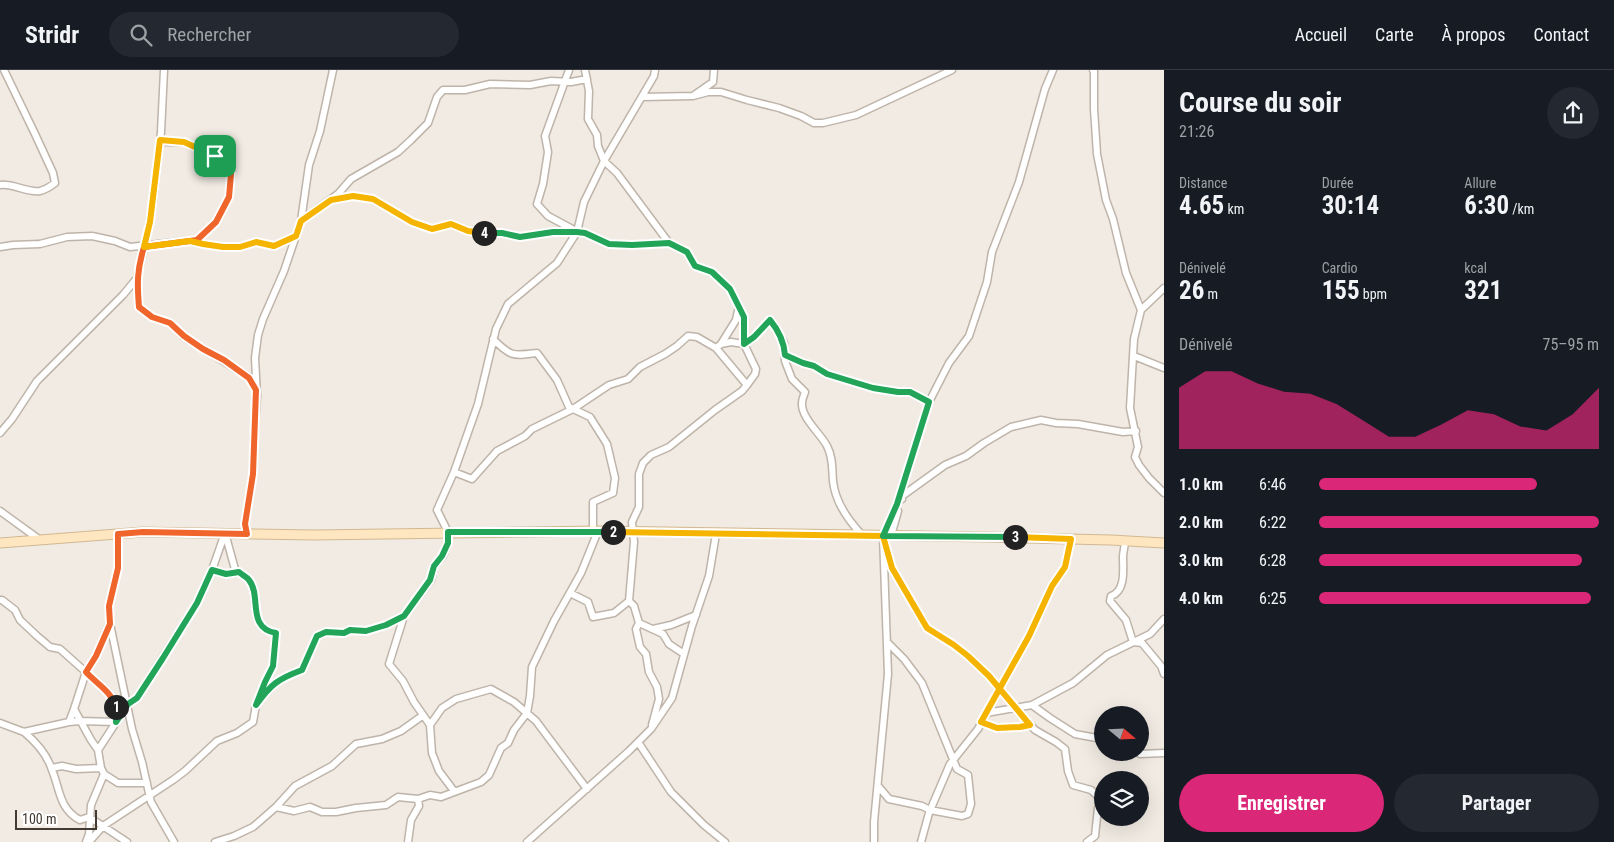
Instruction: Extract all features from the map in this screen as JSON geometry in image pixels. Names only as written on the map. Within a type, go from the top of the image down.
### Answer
[{"type":"main road","points":[[0,543],[143,532],[314,534],[596,531],[1071,539],[1164,543]]},
{"type":"street","points":[[0,185],[4,184],[42,191],[55,183],[53,173],[4,70]]},
{"type":"street","points":[[164,70],[160,140],[150,222],[137,278],[139,307],[152,317],[170,323],[184,336],[224,360],[249,378],[256,390]]},
{"type":"street","points":[[247,534],[245,524],[253,474],[256,390],[255,358],[258,335],[301,221],[309,165],[320,130],[333,70]]},
{"type":"street","points":[[569,70],[545,136],[548,152],[543,184],[537,204],[548,216],[577,232]]},
{"type":"street","points":[[570,593],[588,602],[593,617],[614,613],[629,601],[632,522],[639,507],[639,474],[644,462],[651,454],[669,447],[742,391],[755,374],[756,369],[744,344],[744,317],[730,289],[712,272],[695,266],[687,252],[669,243],[622,179],[604,161],[598,146],[597,135],[588,119],[589,91],[585,70]]},
{"type":"street","points":[[454,791],[439,771],[432,753],[430,725],[422,716],[403,681],[389,664],[404,616],[430,580],[434,566],[442,556],[448,543],[448,532],[437,510],[454,472],[478,404],[496,329],[508,304],[557,263],[577,232],[584,202],[604,161],[654,76],[655,70]]},
{"type":"street","points":[[693,96],[713,82],[714,70]]},
{"type":"street","points":[[642,97],[693,96],[708,92],[721,92],[779,108],[814,123],[823,123],[856,115],[952,70]]},
{"type":"street","points":[[874,842],[888,674],[887,536],[929,402],[949,363],[969,336],[986,282],[992,252],[1019,182],[1045,89],[1053,70]]},
{"type":"street","points":[[1093,70],[1097,154],[1106,200],[1113,219],[1126,273],[1141,310]]},
{"type":"street","points":[[301,221],[331,200],[351,179],[398,152],[411,140],[428,123],[436,97],[442,90],[466,90],[490,84],[530,85],[551,81],[571,82],[587,79]]},
{"type":"street","points":[[0,247],[40,244],[67,237],[92,236],[115,240],[130,248],[197,240],[216,222],[229,197],[231,174],[215,156],[184,142],[160,140]]},
{"type":"street","points":[[331,200],[353,196],[373,199],[412,222],[432,229],[451,224],[468,231],[502,233],[520,237],[553,232],[577,232],[585,233],[609,244],[669,243]]},
{"type":"street","points":[[190,241],[223,247],[240,247],[256,242],[274,246],[296,236]]},
{"type":"street","points":[[0,434],[32,387],[123,295],[137,278]]},
{"type":"street","points":[[1164,288],[1141,310],[1134,339],[1130,408],[1138,447],[1135,457],[1148,478],[1164,493]]},
{"type":"street","points":[[718,346],[736,320],[739,306]]},
{"type":"street","points":[[718,346],[731,342],[744,344],[754,337],[770,320],[784,343],[786,362],[792,379],[805,392],[802,405],[807,419],[828,447],[832,461],[833,482],[838,500],[849,520],[862,536]]},
{"type":"street","points":[[454,472],[472,479],[497,451],[525,436],[532,429],[573,409],[609,385],[628,379],[640,367],[665,354],[688,336],[718,346],[747,385]]},
{"type":"street","points":[[276,807],[294,811],[310,806],[322,812],[336,812],[386,805],[398,797],[418,799],[430,795],[441,797],[481,782],[489,775],[501,748],[508,743],[514,730],[526,713],[530,696],[532,667],[570,593],[596,531],[593,502],[613,493],[616,478],[607,444],[590,417],[570,407],[557,380],[537,353],[516,356],[504,349],[493,339]]},
{"type":"street","points":[[785,355],[814,366],[827,374],[873,388],[910,392],[929,402]]},
{"type":"street","points":[[1134,356],[1164,368]]},
{"type":"street","points":[[1094,793],[1091,790],[1073,786],[1068,771],[1065,749],[1035,730],[989,676],[968,656],[927,628],[892,568],[887,536],[902,496],[945,465],[966,456],[1011,427],[1041,420],[1086,425],[1122,432],[1136,431]]},
{"type":"street","points":[[0,511],[40,540]]},
{"type":"street","points":[[98,750],[128,704],[137,698],[197,603],[212,570],[225,533]]},
{"type":"street","points":[[225,533],[236,573]]},
{"type":"street","points":[[118,534],[118,568],[109,606],[110,624],[132,729],[151,802],[174,842]]},
{"type":"street","points":[[527,842],[638,742],[651,729],[672,698],[709,576],[716,534]]},
{"type":"street","points":[[921,842],[930,810],[950,764],[981,722],[1029,636],[1052,586],[1065,567],[1071,539]]},
{"type":"street","points":[[1125,541],[1124,568],[1120,589],[1116,595],[1111,596],[1110,601],[1126,620],[1133,642]]},
{"type":"street","points":[[87,842],[103,826],[185,771],[217,741],[237,733],[253,722],[256,705],[273,666],[276,633],[269,632],[257,619],[250,580],[239,572],[226,574],[212,570]]},
{"type":"street","points":[[0,600],[16,610],[20,620],[37,636],[50,647],[60,649],[107,691],[114,700],[117,711],[116,722]]},
{"type":"street","points":[[629,601],[634,606],[639,623],[636,629],[640,647],[646,654],[649,672],[657,686],[659,700],[651,729]]},
{"type":"street","points":[[653,629],[671,625],[696,615]]},
{"type":"street","points":[[256,705],[267,689],[281,677],[302,670],[317,636],[326,632],[366,631],[386,625],[404,616]]},
{"type":"street","points":[[986,713],[1032,705],[1073,683],[1107,655],[1150,634],[1164,619]]},
{"type":"street","points":[[639,623],[663,634],[669,644],[684,654]]},
{"type":"street","points":[[69,722],[86,672],[96,656],[110,624]]},
{"type":"street","points":[[878,786],[888,799],[922,806],[930,810],[962,816],[968,814],[971,804],[968,775],[957,769],[922,683],[904,659],[887,642]]},
{"type":"street","points":[[1133,642],[1142,643],[1161,666],[1164,674]]},
{"type":"street","points":[[430,725],[442,708],[456,699],[491,688],[514,702],[536,721],[587,789]]},
{"type":"street","points":[[1032,705],[1075,734],[1094,738]]},
{"type":"street","points":[[74,710],[98,750],[102,771],[91,805],[87,842]]},
{"type":"street","points":[[215,842],[253,827],[276,807],[295,786],[332,766],[356,744],[382,739],[401,731],[422,716]]},
{"type":"street","points":[[24,732],[69,722],[116,722]]},
{"type":"street","points":[[981,722],[997,728],[1030,725]]},
{"type":"street","points":[[0,723],[24,732],[38,744],[52,768],[65,806],[71,815],[80,820],[89,817]]},
{"type":"street","points":[[638,742],[671,792],[724,842]]},
{"type":"street","points":[[1149,754],[1164,753]]},
{"type":"street","points":[[52,768],[62,766],[102,771],[118,783],[147,783]]},
{"type":"street","points":[[408,842],[411,820],[419,806],[418,799]]},
{"type":"street","points":[[89,817],[127,842]]},
{"type":"street","points":[[1088,842],[1095,836],[1096,826]]},
{"type":"route","points":[[215,156],[184,142],[165,142],[160,140],[150,222],[144,247],[174,243],[190,241],[223,247],[240,247],[256,242],[274,246],[296,236],[301,221],[331,200],[353,196],[373,199],[412,222],[432,229],[451,224],[468,231],[502,233],[520,237],[553,232],[577,232],[585,233],[609,244],[669,243],[687,252],[695,266],[712,272],[730,289],[744,317],[744,344],[754,337],[770,320],[784,343],[785,355],[814,366],[827,374],[873,388],[910,392],[929,402],[897,504],[883,536],[1071,539],[1065,567],[1052,586],[1029,636],[1010,668],[999,689],[994,699],[981,722],[997,728],[1030,725],[999,689],[989,676],[968,656],[927,628],[892,568],[883,536],[598,531],[448,532],[448,543],[442,556],[434,566],[430,580],[404,616],[386,625],[366,631],[326,632],[317,636],[302,670],[281,677],[267,689],[256,705],[273,666],[276,633],[269,632],[257,619],[250,580],[239,572],[226,574],[212,570],[197,603],[163,658],[137,698],[128,704],[116,722],[117,711],[114,700],[86,672],[96,656],[110,624],[109,606],[118,568],[118,534],[143,532],[247,534],[245,524],[253,474],[256,390],[249,378],[224,360],[184,336],[170,323],[152,317],[139,307],[137,278],[144,247],[190,241],[197,240],[216,222],[229,197],[231,174],[215,156]]}]
